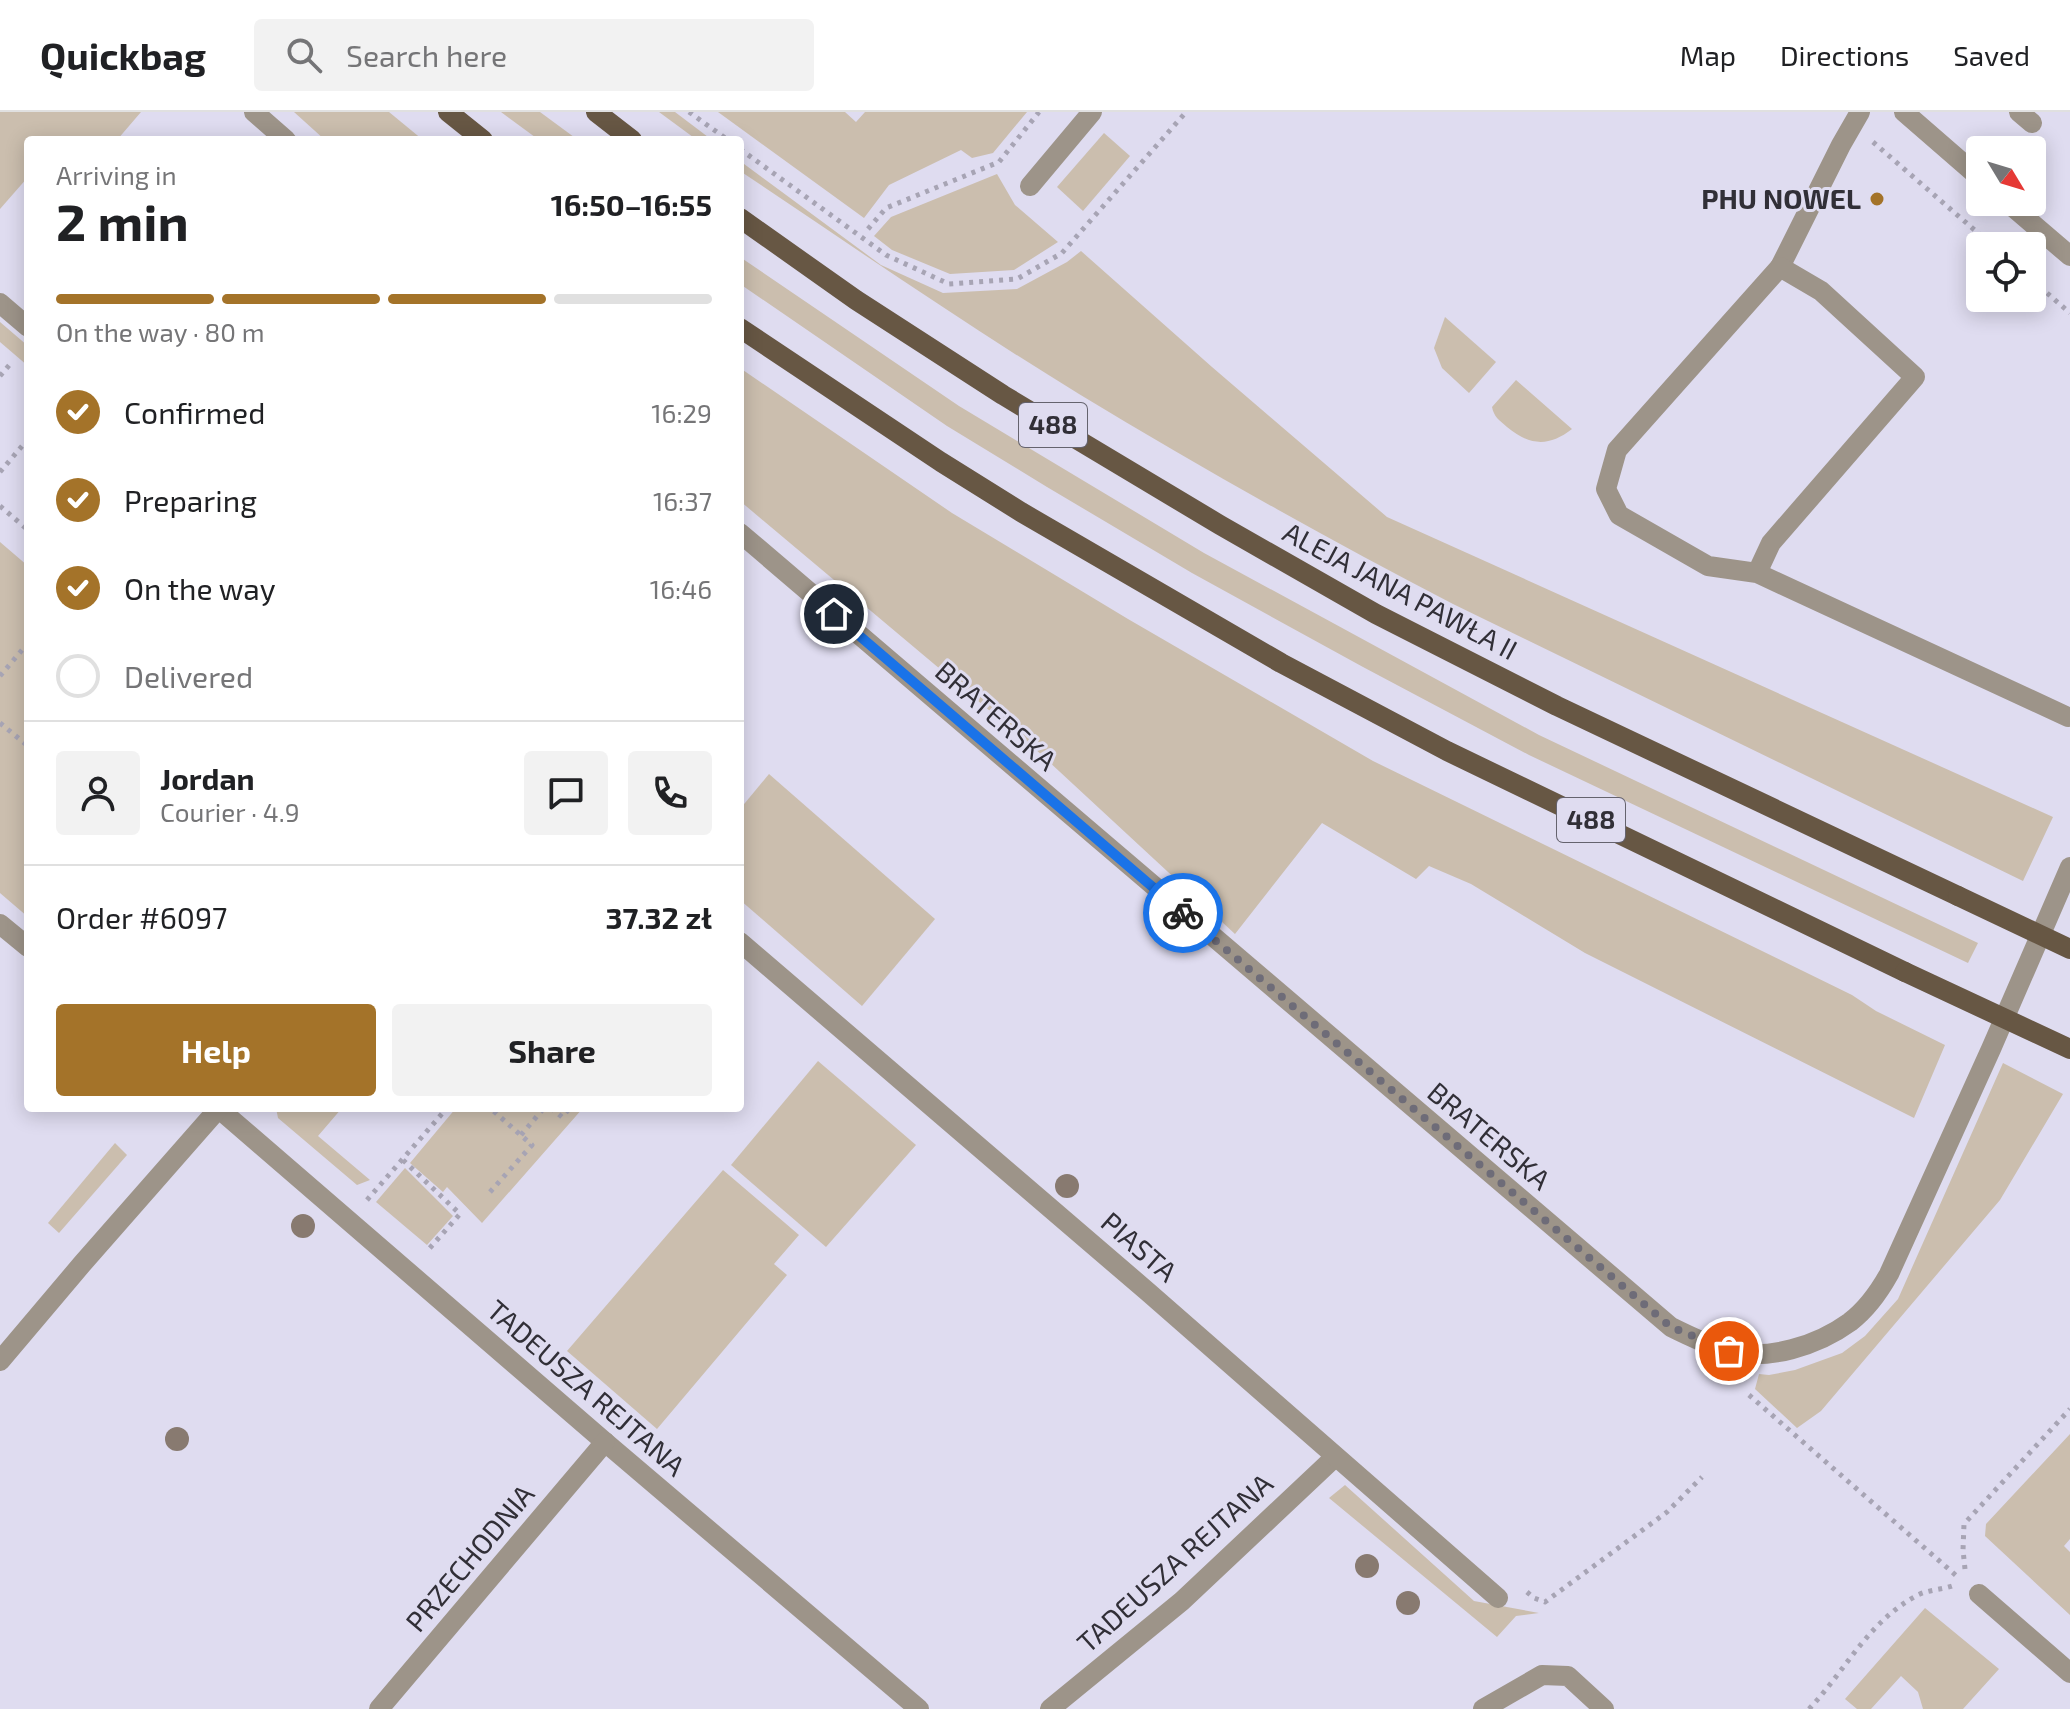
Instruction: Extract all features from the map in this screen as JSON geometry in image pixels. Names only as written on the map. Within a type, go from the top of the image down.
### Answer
[{"type":"main road","points":[[448,112],[478,136]]},
{"type":"main road","points":[[596,112],[627,136]]},
{"type":"main road","name":"ALEJA JANA PAWŁA II","points":[[744,221],[856,300],[1003,395],[1376,614],[1557,706],[2070,949]]},
{"type":"main road","name":"488","points":[[744,331],[1007,504],[1281,663],[1447,751],[2070,1049]]},
{"type":"street","points":[[254,112],[281,136]]},
{"type":"street","points":[[1030,186],[1092,112]]},
{"type":"street","points":[[1904,112],[1966,166]]},
{"type":"street","points":[[1856,119],[1780,267],[1617,450],[1606,489],[1619,515],[1708,566],[1757,573],[2068,717]]},
{"type":"street","points":[[2023,216],[2070,256]]},
{"type":"street","points":[[1757,573],[1771,543],[1915,377],[1821,291],[1780,267]]},
{"type":"street","points":[[0,303],[24,324]]},
{"type":"street","name":"BRATERSKA","points":[[744,536],[1671,1327],[1729,1351],[1772,1353],[1815,1341],[1851,1321],[1878,1293],[1985,1063],[2070,867]]},
{"type":"street","points":[[0,924],[24,944]]},
{"type":"street","name":"PIASTA","points":[[744,945],[1498,1598]]},
{"type":"street","points":[[0,1361],[215,1112]]},
{"type":"street","name":"TADEUSZA REJTANA","points":[[224,1112],[919,1709]]},
{"type":"street","name":"PRZECHODNIA","points":[[379,1709],[605,1442]]},
{"type":"street","name":"TADEUSZA REJTANA","points":[[1050,1709],[1182,1601],[1335,1457]]},
{"type":"street","points":[[1972,1588],[2070,1673]]},
{"type":"street","points":[[1483,1709],[1542,1675],[1568,1676],[1604,1709]]},
{"type":"path","points":[[689,112],[722,136]]},
{"type":"path","points":[[868,229],[886,208],[999,162],[1039,112]]},
{"type":"path","points":[[744,152],[886,255],[949,284],[1017,279],[1062,253],[1186,112]]},
{"type":"path","points":[[1856,119],[1877,144],[1977,232]]},
{"type":"path","points":[[2046,292],[2070,313]]},
{"type":"path","points":[[0,376],[11,363]]},
{"type":"path","points":[[0,472],[24,444]]},
{"type":"path","points":[[0,506],[24,527]]},
{"type":"path","points":[[0,676],[24,648]]},
{"type":"path","points":[[0,723],[24,743]]},
{"type":"path","points":[[367,1200],[444,1112]]},
{"type":"path","points":[[490,1192],[532,1145],[495,1112]]},
{"type":"path","points":[[521,1135],[541,1112]]},
{"type":"path","points":[[403,1160],[460,1214],[428,1251]]},
{"type":"path","points":[[1749,1395],[1972,1588]]},
{"type":"path","points":[[1972,1588],[1966,1574],[1964,1524],[2070,1409]]},
{"type":"path","points":[[1524,1590],[1545,1602],[1667,1512],[1702,1477]]},
{"type":"path","points":[[1809,1709],[1882,1619],[1918,1594],[1972,1588]]},
{"type":"shaded area","points":[[0,112],[141,112],[120,136],[24,136],[24,182],[0,209]]},
{"type":"shaded area","points":[[294,112],[389,112],[418,136],[321,136]]},
{"type":"shaded area","points":[[501,112],[540,112],[573,136],[534,136]]},
{"type":"shaded area","points":[[659,112],[675,112],[707,136],[692,136]]},
{"type":"shaded area","points":[[718,112],[845,112],[856,122],[865,112],[1027,112],[993,153],[972,158],[961,150],[889,185],[864,218]]},
{"type":"shaded area","points":[[1104,133],[1130,156],[1083,211],[1057,187]]},
{"type":"shaded area","points":[[744,164],[881,265],[943,293],[1017,289],[1081,251],[1387,517],[2053,817],[2023,881],[1453,604],[1358,554],[1125,422],[908,284],[744,174]]},
{"type":"shaded area","points":[[997,174],[1015,205],[1058,242],[1014,270],[950,274],[892,250],[874,236],[891,217]]},
{"type":"shaded area","points":[[744,260],[959,406],[1204,553],[1539,735],[1978,943],[1968,963],[1529,755],[1192,573],[947,426],[744,287]]},
{"type":"shaded area","points":[[1445,317],[1496,362],[1469,393],[1442,368],[1434,348]]},
{"type":"shaded area","points":[[0,322],[24,343],[24,363],[0,342]]},
{"type":"shaded area","points":[[744,371],[952,513],[1373,761],[1852,995],[1876,1011],[1945,1045],[1914,1118],[1585,953],[1471,884],[1429,866],[1416,879],[1322,823],[1235,934],[1033,747],[744,504]]},
{"type":"shaded area","points":[[1516,380],[1572,429],[1555,439],[1540,442],[1524,438],[1502,422],[1492,407]]},
{"type":"shaded area","points":[[0,542],[24,563],[24,914],[0,893]]},
{"type":"shaded area","points":[[769,774],[935,919],[862,1006],[744,903],[744,804]]},
{"type":"shaded area","points":[[818,1061],[916,1145],[826,1247],[731,1165]]},
{"type":"shaded area","points":[[2003,1063],[2063,1094],[2000,1200],[1821,1411],[1797,1428],[1755,1389],[1759,1374],[1795,1370],[1842,1353],[1865,1336],[1898,1299]]},
{"type":"shaded area","points":[[277,1112],[339,1112],[318,1136],[370,1180],[357,1185],[278,1118]]},
{"type":"shaded area","points":[[453,1112],[579,1112],[482,1223],[447,1187],[443,1192],[410,1163]]},
{"type":"shaded area","points":[[115,1143],[127,1155],[59,1233],[48,1223]]},
{"type":"shaded area","points":[[405,1168],[453,1216],[427,1245],[376,1202]]},
{"type":"shaded area","points":[[723,1170],[799,1235],[774,1264],[787,1275],[657,1429],[567,1351]]},
{"type":"shaded area","points":[[2070,1434],[2070,1539],[2064,1546],[2070,1552],[2070,1615],[1985,1536],[1986,1524]]},
{"type":"shaded area","points":[[1345,1485],[1474,1601],[1539,1613],[1516,1616],[1497,1637],[1329,1498]]},
{"type":"shaded area","points":[[1925,1608],[1999,1669],[1963,1709],[1923,1709],[1918,1692],[1901,1676],[1871,1709],[1857,1709],[1845,1699]]},
{"type":"way so far","points":[[1183,913],[1671,1327],[1729,1351]]},
{"type":"place","name":"PHU NOWEL","points":[[1877,199]]},
{"type":"route","points":[[834,614],[1183,913]]}]
